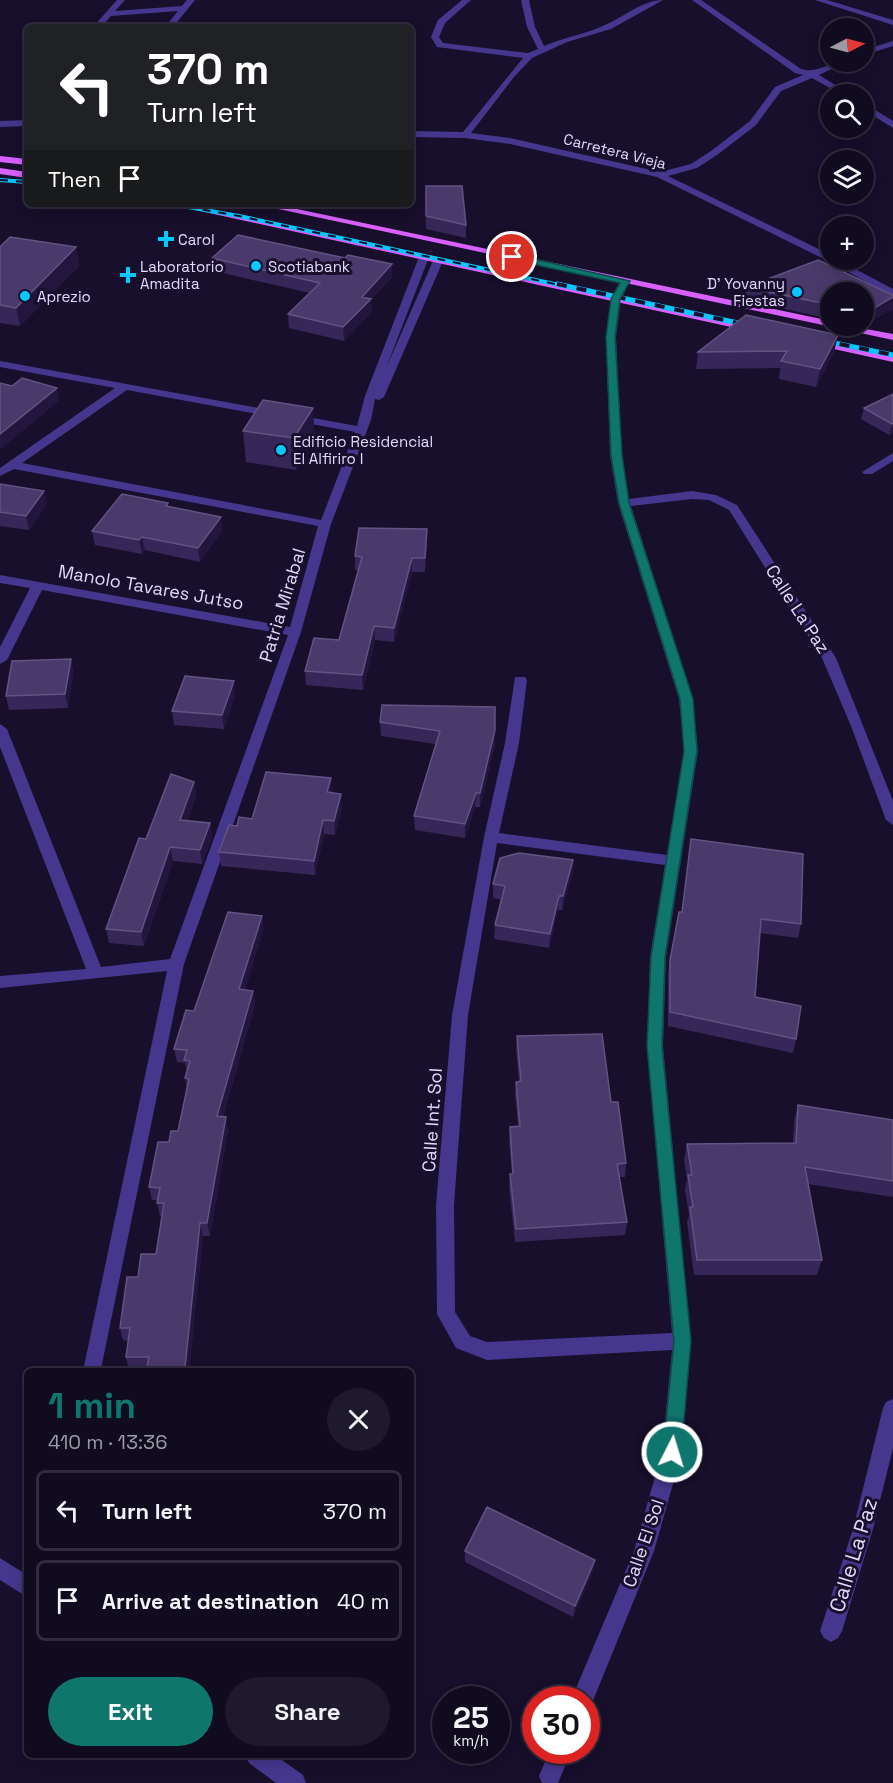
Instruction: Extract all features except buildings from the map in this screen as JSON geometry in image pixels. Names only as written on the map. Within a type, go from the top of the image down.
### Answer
[{"type":"main road","points":[[0,159],[24,162]]},
{"type":"main road","points":[[0,171],[24,175]]},
{"type":"main road","points":[[187,207],[766,331]]},
{"type":"main road","points":[[274,207],[820,322]]},
{"type":"main road","points":[[874,333],[893,337]]},
{"type":"main road","points":[[801,339],[893,358]]},
{"type":"street","points":[[100,24],[121,0]]},
{"type":"street","points":[[172,24],[191,0]]},
{"type":"street","points":[[467,0],[439,25],[435,37],[440,45],[529,56]]},
{"type":"street","points":[[525,0],[531,27],[542,50]]},
{"type":"street","points":[[465,135],[511,75],[529,56],[564,40],[608,27],[659,0]]},
{"type":"street","points":[[696,0],[798,71],[819,77],[830,84]]},
{"type":"street","points":[[819,0],[893,23]]},
{"type":"street","points":[[109,14],[184,9]]},
{"type":"street","points":[[874,50],[893,43]]},
{"type":"street","points":[[660,176],[694,166],[714,153],[753,123],[778,89],[820,71]]},
{"type":"street","points":[[874,113],[893,125]]},
{"type":"street","points":[[0,124],[21,120]]},
{"type":"street","name":"Carretera Vieja","points":[[414,134],[465,135],[510,141],[660,176],[820,253]]},
{"type":"street","name":"Patria Mirabal","points":[[92,1368],[176,964],[295,632],[326,524],[363,425],[370,396],[424,257]]},
{"type":"street","points":[[0,364],[363,425],[380,396],[438,261]]},
{"type":"street","name":"Carretera Vieja","points":[[852,270],[893,293]]},
{"type":"street","name":"Calle El Sol","points":[[588,1686],[644,1551],[669,1463],[682,1341],[655,1046],[658,957],[691,751],[688,709],[624,503],[616,455],[611,337],[616,299],[625,281]]},
{"type":"street","points":[[0,473],[126,386]]},
{"type":"street","points":[[868,472],[893,456]]},
{"type":"street","points":[[12,465],[326,524]]},
{"type":"street","name":"Calle La Paz","points":[[624,503],[692,495],[712,497],[733,508],[829,658],[858,726],[893,820]]},
{"type":"street","name":"Manolo Tavares Jutso","points":[[0,579],[295,632]]},
{"type":"street","points":[[0,660],[38,585]]},
{"type":"street","name":"Calle Int. Sol","points":[[520,680],[512,743],[491,837],[459,1015],[446,1205],[446,1314],[463,1342],[487,1352],[682,1341]]},
{"type":"street","points":[[0,729],[96,974]]},
{"type":"street","points":[[491,837],[672,861]]},
{"type":"street","points":[[0,981],[96,974],[176,964]]},
{"type":"street","name":"Calle La Paz","points":[[831,1631],[863,1529],[893,1408]]},
{"type":"street","points":[[0,1568],[24,1585]]},
{"type":"street","points":[[261,1758],[295,1783]]},
{"type":"street","points":[[550,1776],[555,1764]]},
{"type":"railway","points":[[0,180],[24,182]]},
{"type":"railway","points":[[188,207],[564,286]]},
{"type":"railway","points":[[557,284],[752,326]]},
{"type":"railway","points":[[820,340],[893,355]]},
{"type":"place","name":"Carol","points":[[166,239]]},
{"type":"place","name":"Scotiabank","points":[[256,266]]},
{"type":"place","name":"Laboratorio Amadita","points":[[128,275]]},
{"type":"place","name":"D' Yovanny Fiestas","points":[[797,292]]},
{"type":"place","name":"Aprezio","points":[[25,296]]},
{"type":"place","name":"Edificio Residencial El Alfiriro I","points":[[281,450]]},
{"type":"route","points":[[512,257],[625,281],[616,299],[611,337],[616,455],[624,503],[686,699],[689,719],[691,751],[658,957],[655,1046],[682,1341],[672,1452]]}]
